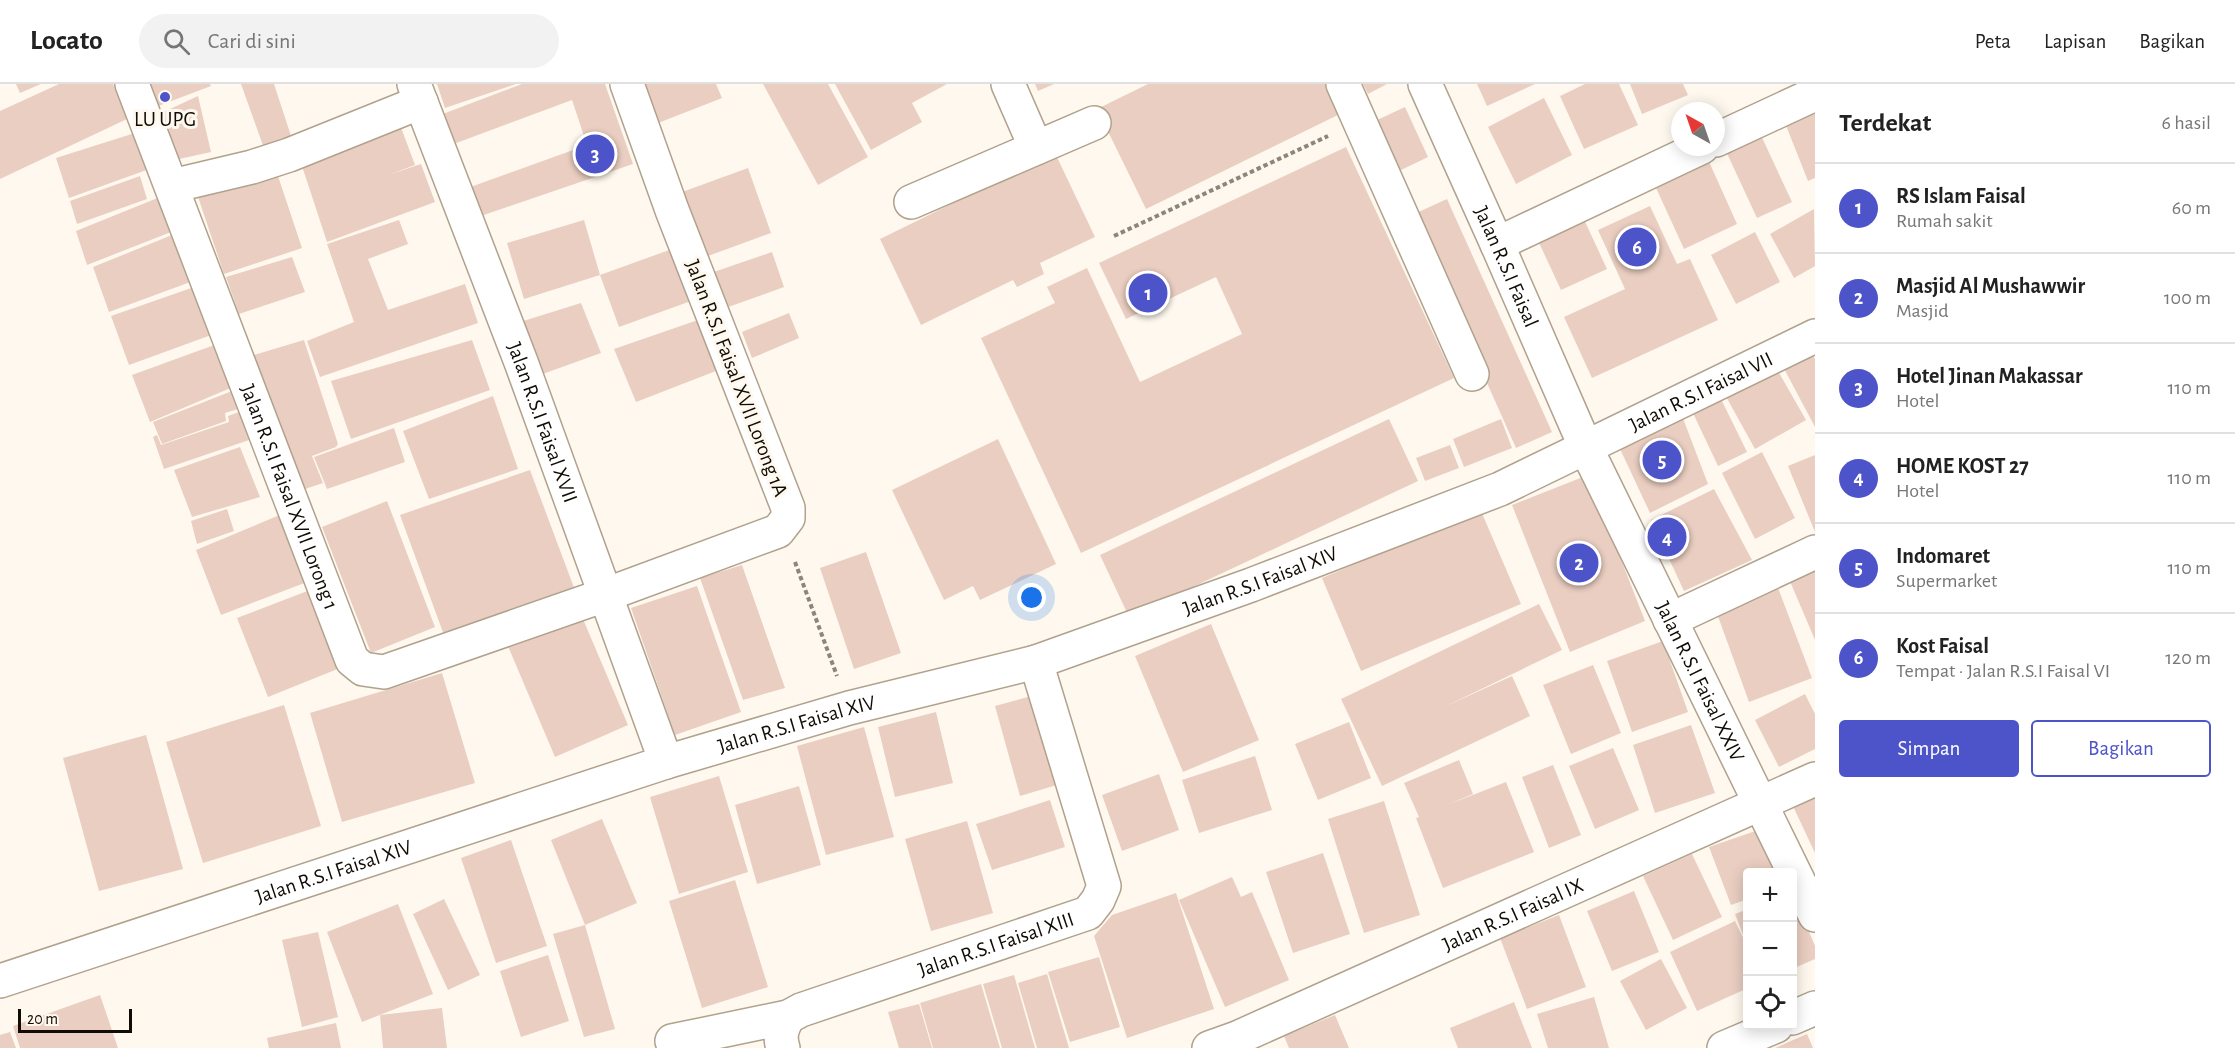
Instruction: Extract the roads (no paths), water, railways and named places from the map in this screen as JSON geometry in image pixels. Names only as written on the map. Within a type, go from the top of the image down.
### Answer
[{"type":"street","name":"Jalan R.S.I Faisal XVII Lorong 1","points":[[132,84],[352,660],[363,669],[384,672],[605,596]]},
{"type":"street","name":"Jalan R.S.I Faisal XVII Lorong 1A","points":[[605,596],[778,531],[788,518],[788,508],[672,210],[627,84]]},
{"type":"street","points":[[1008,84],[1036,148]]},
{"type":"street","points":[[1343,84],[1472,374]]},
{"type":"street","name":"Jalan R.S.I Faisal","points":[[1425,84],[1586,448]]},
{"type":"street","points":[[172,186],[289,155],[418,93]]},
{"type":"street","name":"Jalan R.S.I Faisal XVII","points":[[418,93],[520,362],[666,762]]},
{"type":"street","points":[[1725,136],[1815,94]]},
{"type":"street","points":[[911,202],[1094,123]]},
{"type":"street","points":[[1497,244],[1683,156]]},
{"type":"street","name":"Jalan R.S.I Faisal VII","points":[[1586,448],[1815,336]]},
{"type":"street","name":"Jalan R.S.I Faisal XXIV","points":[[1586,448],[1815,915]]},
{"type":"street","name":"Jalan R.S.I Faisal XIV","points":[[0,981],[666,762],[849,708],[1036,662],[1251,585],[1500,489],[1586,448]]},
{"type":"street","points":[[1670,620],[1815,552]]},
{"type":"street","name":"Jalan R.S.I Faisal XIII","points":[[672,1041],[786,1033],[801,1010],[1088,913],[1098,900],[1104,886],[1036,662]]},
{"type":"street","name":"Jalan R.S.I Faisal IX","points":[[1209,1048],[1815,779]]},
{"type":"street","points":[[1797,1016],[1815,1008]]},
{"type":"street","points":[[1724,1048],[1767,1030]]},
{"type":"place","name":"LU UPG","points":[[165,97]]},
{"type":"place","name":"Hotel Jinan Makassar","points":[[595,154]]},
{"type":"place","name":"Kost Faisal","points":[[1637,247]]},
{"type":"place","name":"RS Islam Faisal","points":[[1148,293]]},
{"type":"place","name":"Indomaret","points":[[1662,460]]},
{"type":"place","name":"HOME KOST 27","points":[[1667,537]]},
{"type":"place","name":"Masjid Al Mushawwir","points":[[1579,563]]}]
